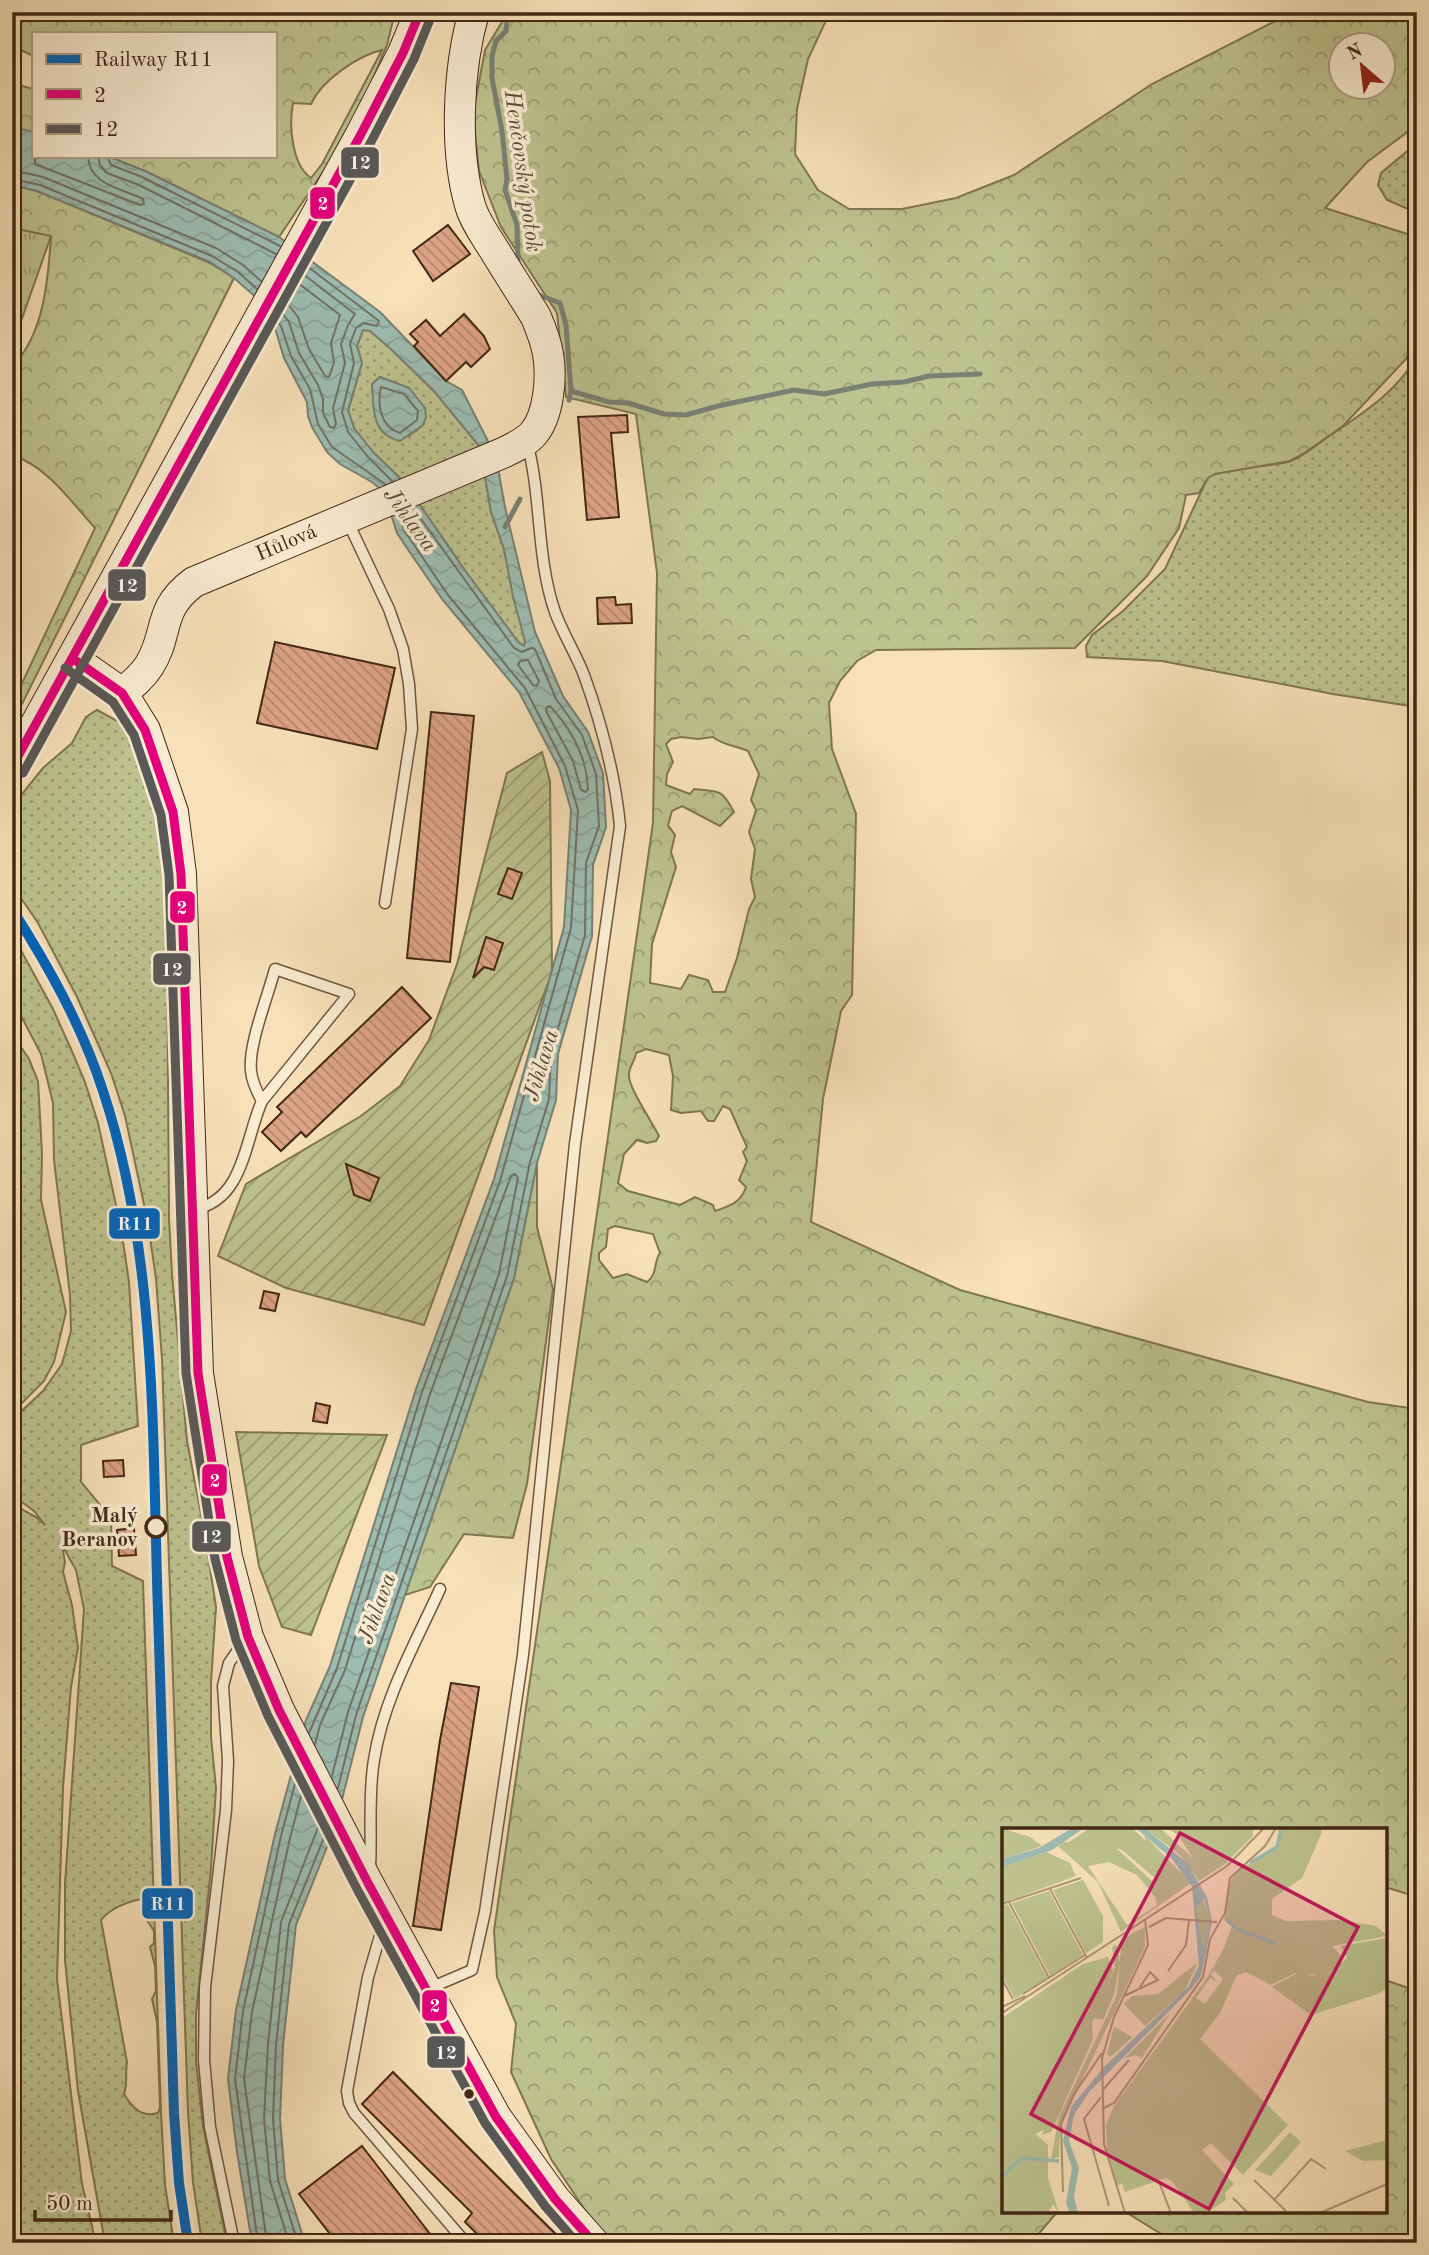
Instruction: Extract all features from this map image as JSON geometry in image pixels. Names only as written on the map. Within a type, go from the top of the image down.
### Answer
[{"type":"street","points":[[12,767],[312,223],[403,53],[420,12]]},
{"type":"street","points":[[474,12],[461,87],[462,149],[470,207],[536,317],[549,355],[549,378],[541,421],[516,446]]},
{"type":"street","name":"Hůlová","points":[[122,693],[149,667],[170,606],[179,593],[194,582],[516,446]]},
{"type":"street","points":[[72,657],[122,693],[145,730],[173,812],[181,874],[198,1373],[228,1557],[248,1637],[279,1710],[368,1883],[496,2117],[555,2199],[594,2243]]},
{"type":"lane","points":[[428,1989],[472,1970],[485,1912],[523,1655],[575,1144],[620,826],[607,744],[583,673],[555,612],[544,564],[534,470],[516,446]]},
{"type":"lane","points":[[359,513],[403,649],[409,684],[412,729],[385,903]]},
{"type":"lane","points":[[194,1209],[204,1208],[227,1193],[239,1172],[253,1121],[262,1101],[349,994],[275,969],[253,1047],[250,1069],[262,1101]]},
{"type":"lane","points":[[368,1883],[373,1762],[379,1737],[392,1694],[439,1589]]},
{"type":"lane","points":[[234,2243],[210,2127],[204,2060],[205,1986],[226,1810],[228,1761],[223,1686],[229,1663],[237,1648],[248,1637]]},
{"type":"lane","points":[[386,1916],[368,1978],[357,2031],[347,2091],[349,2103],[354,2113],[466,2243]]},
{"type":"green space","points":[[12,12],[395,12],[387,45],[352,129],[279,237],[145,171],[112,158],[276,158],[276,32],[32,32],[32,56],[12,46]],"holes":[[[382,50],[322,164],[311,178],[304,172],[295,154],[291,122],[293,103],[311,104],[331,78],[362,58]]]},
{"type":"green space","points":[[508,12],[830,12],[808,59],[797,109],[795,154],[818,190],[849,209],[902,209],[956,198],[1014,175],[1152,84],[1293,12],[1417,12],[1417,125],[1367,162],[1325,208],[1417,237],[1417,333],[1406,359],[1343,426],[1303,454],[1290,461],[1215,474],[1208,478],[1199,493],[1186,495],[1179,528],[1147,576],[1075,648],[876,650],[857,661],[840,681],[829,703],[832,749],[856,814],[852,995],[841,1011],[823,1099],[811,1222],[960,1290],[1368,1402],[1417,1409],[1417,1897],[1387,1888],[1387,1828],[1002,1828],[1002,2213],[1056,2213],[1031,2243],[611,2243],[597,2228],[551,2159],[511,2072],[516,2024],[497,1977],[494,1931],[653,823],[657,573],[636,414],[566,397],[557,313],[501,227],[479,171],[473,114],[485,50]],"holes":[[[681,737],[713,737],[748,751],[759,774],[751,800],[756,810],[749,832],[755,849],[751,879],[755,897],[749,909],[725,992],[713,992],[708,980],[689,975],[681,989],[650,983],[652,944],[676,867],[671,852],[675,835],[668,825],[672,811],[682,806],[720,826],[734,812],[719,793],[694,789],[690,794],[666,785],[667,774],[673,762],[666,744],[671,739]],[[646,1049],[669,1055],[673,1076],[671,1110],[681,1113],[701,1111],[708,1121],[714,1121],[723,1106],[730,1109],[747,1147],[743,1152],[747,1161],[739,1180],[746,1187],[734,1203],[715,1211],[713,1205],[695,1197],[680,1205],[628,1191],[618,1183],[624,1154],[637,1140],[647,1143],[656,1141],[659,1136],[629,1080],[629,1071],[636,1053]],[[615,1226],[653,1234],[660,1253],[653,1276],[647,1282],[627,1274],[613,1278],[599,1260],[599,1253],[606,1247],[608,1229]]]},
{"type":"green space","points":[[12,83],[32,89],[32,132],[12,127]]},
{"type":"green space","points":[[1417,143],[1417,213],[1387,200],[1378,185],[1381,173]]},
{"type":"green space","points":[[12,185],[37,191],[210,263],[234,278],[12,724],[12,698],[24,679],[95,528],[47,476],[25,460],[12,455],[12,367],[23,354],[38,323],[46,289],[51,237],[12,228]]},
{"type":"green space","points":[[12,228],[51,236],[12,347]]},
{"type":"green space","points":[[363,330],[370,331],[434,391],[480,447],[491,512],[503,546],[524,646],[466,572],[404,482],[373,452],[354,428],[348,411],[362,363],[357,346]],"holes":[[[380,377],[409,388],[423,425],[409,436],[373,396],[372,384]]]},
{"type":"green space","points":[[1417,356],[1417,707],[1333,694],[1162,661],[1087,657],[1086,646],[1092,635],[1123,611],[1165,569],[1208,477],[1227,470],[1288,462],[1303,455],[1388,392]]},
{"type":"green space","points":[[97,710],[121,723],[136,752],[162,834],[167,952],[169,1219],[172,1274],[187,1441],[216,1607],[211,1682],[211,1737],[216,1788],[196,2015],[196,2061],[203,2126],[227,2243],[202,2243],[193,2182],[188,2112],[162,1359],[156,1279],[148,1223],[125,1116],[111,1073],[77,997],[38,923],[12,885],[12,816],[22,794],[43,768],[72,743],[86,717]]},
{"type":"green space","points":[[542,752],[550,781],[552,972],[424,1325],[286,1288],[218,1256],[246,1184],[361,1116],[400,1086],[429,1040],[457,964],[507,773]]},
{"type":"green space","points":[[12,934],[53,1009],[85,1082],[98,1123],[121,1228],[129,1282],[138,1426],[81,1445],[81,1482],[111,1518],[112,1566],[143,1581],[161,2113],[165,2185],[174,2243],[105,2243],[78,2091],[65,1960],[65,1884],[84,1609],[76,1570],[62,1545],[65,1562],[63,1572],[72,1605],[78,1648],[71,1687],[63,1787],[57,1979],[82,2184],[96,2243],[12,2243],[12,1504],[45,1525],[34,1511],[12,1495],[12,1420],[43,1391],[62,1364],[71,1331],[70,1295],[54,1160],[53,1103],[41,1054],[19,1012],[12,1005]],"holes":[[[151,1897],[153,1914],[147,1920],[154,1931],[154,1943],[150,1947],[155,1966],[156,1991],[152,1999],[157,2022],[160,2107],[158,2113],[147,2114],[138,2110],[124,2094],[127,2062],[101,1920],[123,1904]]]},
{"type":"green space","points":[[12,1034],[29,1059],[38,1081],[42,1153],[41,1200],[66,1312],[54,1362],[44,1381],[12,1413]]},
{"type":"green space","points":[[537,1163],[537,1227],[553,1289],[527,1484],[513,1538],[464,1534],[430,1587],[405,1595],[514,1278]]},
{"type":"green space","points":[[236,1432],[387,1435],[311,1635],[282,1627],[259,1566]]},
{"type":"green space","points":[[1387,1981],[1417,1991],[1417,2243],[1176,2243],[1127,2213],[1387,2213]]},
{"type":"water","name":"Jihlava","points":[[12,127],[32,132],[32,158],[112,158],[145,171],[279,237],[380,312],[446,381],[462,390],[496,457],[535,632],[563,696],[588,732],[603,773],[606,827],[593,865],[592,936],[558,1054],[556,1100],[537,1163],[514,1278],[363,1717],[335,1827],[296,1925],[283,2045],[280,2119],[285,2179],[305,2243],[252,2243],[228,2079],[236,2010],[275,1834],[306,1720],[330,1666],[416,1389],[494,1179],[564,927],[571,810],[559,768],[519,692],[442,599],[413,557],[397,533],[384,492],[340,464],[327,452],[312,427],[307,402],[284,358],[275,328],[262,315],[258,299],[210,262],[37,191],[12,185]],"holes":[[[363,330],[370,331],[434,391],[480,447],[491,512],[504,549],[524,646],[466,572],[404,482],[373,452],[354,428],[348,410],[362,363],[357,346]]]},
{"type":"water","points":[[380,377],[409,388],[425,408],[423,425],[400,441],[390,437],[378,426],[372,384]]},
{"type":"building","points":[[448,225],[470,254],[433,281],[413,251]]},
{"type":"building","points":[[464,314],[484,336],[490,349],[471,367],[466,362],[446,381],[414,346],[418,342],[410,334],[426,320],[440,336]]},
{"type":"building","points":[[627,415],[628,432],[611,433],[619,517],[587,520],[578,417]]},
{"type":"building","points":[[615,597],[616,605],[631,604],[632,623],[598,624],[597,598]]},
{"type":"building","points":[[275,642],[395,668],[377,749],[257,723]]},
{"type":"building","points":[[431,712],[474,716],[450,962],[407,958]]},
{"type":"building","points":[[508,868],[522,873],[512,899],[498,894]]},
{"type":"building","points":[[486,937],[503,943],[494,970],[484,967],[473,978]]},
{"type":"building","points":[[402,987],[431,1018],[306,1137],[301,1132],[281,1151],[262,1132],[282,1112],[277,1107]]},
{"type":"building","points":[[346,1164],[379,1178],[370,1201],[354,1195]]},
{"type":"building","points":[[264,1291],[279,1294],[275,1311],[260,1308]]},
{"type":"building","points":[[316,1403],[330,1406],[327,1423],[313,1421]]},
{"type":"building","points":[[123,1460],[124,1476],[104,1477],[103,1461]]},
{"type":"building","points":[[134,1528],[136,1555],[119,1556],[117,1530]]},
{"type":"building","points":[[451,1683],[479,1687],[441,1930],[413,1926]]},
{"type":"building","points":[[393,2072],[565,2243],[486,2243],[465,2222],[472,2213],[362,2104]]},
{"type":"building","points":[[362,2146],[437,2243],[337,2243],[299,2194]]},
{"type":"waterway","name":"Henčovský potok","points":[[508,12],[506,31],[496,41],[492,56],[492,78],[502,131],[507,179],[505,190],[517,225],[518,262]]},
{"type":"waterway","name":"Henčovský potok","points":[[536,294],[560,303],[566,325],[571,391],[569,400]]},
{"type":"waterway","points":[[571,391],[664,414],[686,415],[794,390],[824,394],[929,376],[980,374]]},
{"type":"waterway","name":"Henčovský potok","points":[[505,527],[520,499]]},
{"type":"rail line","name":"R11","points":[[12,909],[64,997],[95,1067],[121,1154],[143,1283],[152,1415],[174,2113],[179,2183],[188,2243]]},
{"type":"transit line","name":"2","points":[[12,767],[360,136],[403,53],[420,12]]},
{"type":"transit line","name":"12","points":[[23,773],[371,142],[414,59],[431,17]]},
{"type":"transit line","name":"2","points":[[72,658],[122,693],[145,730],[173,812],[181,874],[198,1373],[227,1557],[248,1637],[279,1710],[368,1883],[496,2117],[555,2199],[594,2243]]},
{"type":"transit line","name":"12","points":[[65,668],[113,702],[134,735],[161,815],[169,875],[186,1373],[215,1559],[236,1640],[268,1716],[357,1889],[485,2123],[545,2206],[577,2243]]},
{"type":"place","name":"Malý Beranov","points":[[156,1527]]}]
